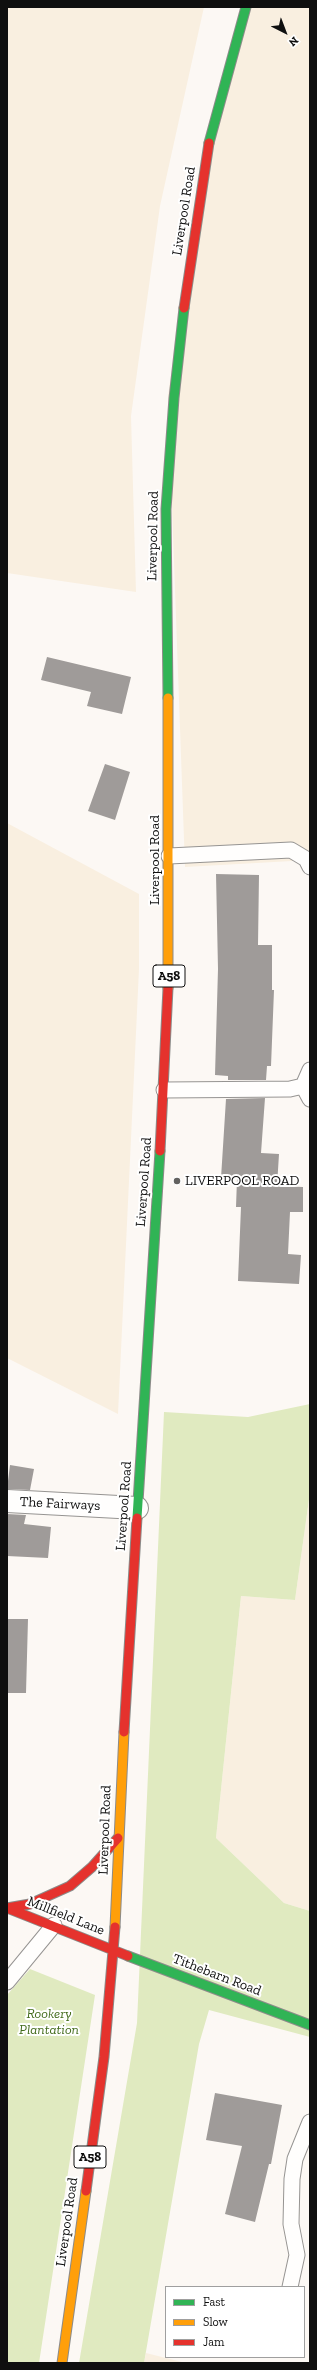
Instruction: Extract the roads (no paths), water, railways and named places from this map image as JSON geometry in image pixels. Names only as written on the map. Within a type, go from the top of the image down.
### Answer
[{"type":"main road","name":"Liverpool Road","points":[[62,2363],[104,2057],[114,1951],[118,1838],[164,1090],[169,974],[166,509],[174,398],[186,292],[208,145],[246,7]]},
{"type":"main road","points":[[7,1908],[30,1904],[70,1886],[92,1867],[118,1838]]},
{"type":"main road","name":"Millfield Lane","points":[[7,1908],[54,1925],[114,1951]]},
{"type":"main road","name":"Tithebarn Road","points":[[114,1951],[310,2025]]},
{"type":"street","name":"The Fairways","points":[[7,1501],[138,1508]]},
{"type":"lane","points":[[169,856],[291,850],[306,858],[310,867]]},
{"type":"lane","points":[[164,1090],[290,1089],[307,1093],[310,1070]]},
{"type":"lane","points":[[7,1982],[54,1925]]},
{"type":"lane","points":[[290,2286],[297,2256],[291,2224],[292,2179],[295,2159],[310,2122]]},
{"type":"place","name":"LIVERPOOL ROAD","points":[[177,1181]]},
{"type":"park label","name":"Rookery Plantation","points":[[49,2022]]}]
